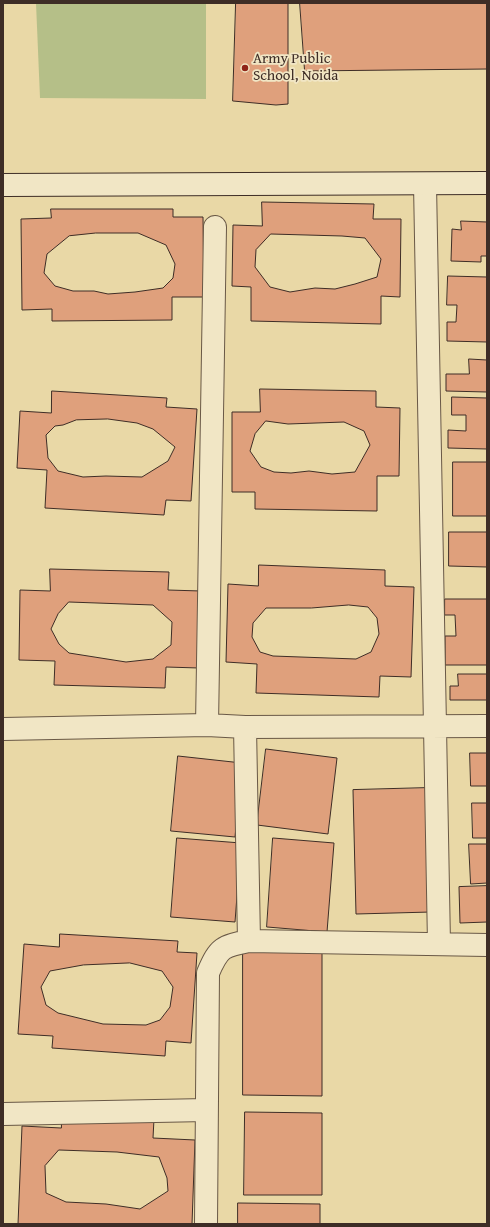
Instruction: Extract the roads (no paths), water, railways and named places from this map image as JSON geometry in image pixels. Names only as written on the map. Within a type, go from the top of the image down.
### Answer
[{"type":"street","points":[[3,185],[487,183]]},
{"type":"street","points":[[425,184],[439,944]]},
{"type":"street","points":[[206,725],[215,227]]},
{"type":"street","points":[[3,729],[206,725],[244,727],[487,726]]},
{"type":"street","points":[[244,727],[249,941]]},
{"type":"street","points":[[206,1224],[208,973],[216,956],[228,945],[249,941],[487,945]]},
{"type":"street","points":[[3,1114],[206,1110]]},
{"type":"place","name":"Army Public School, Noida","points":[[245,68]]}]
